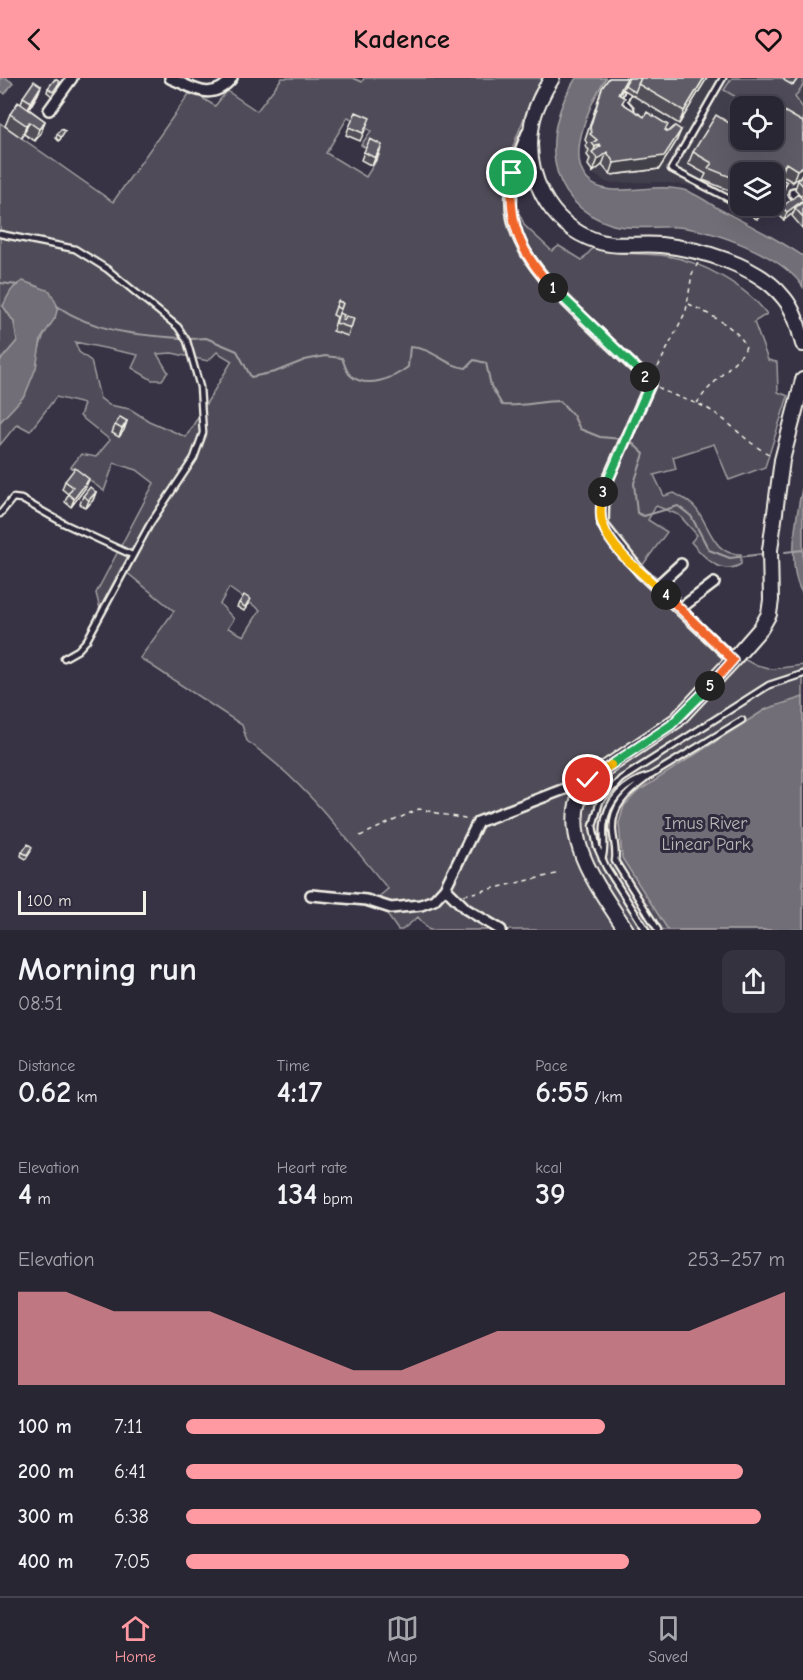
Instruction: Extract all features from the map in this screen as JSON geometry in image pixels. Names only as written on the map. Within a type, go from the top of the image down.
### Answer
[{"type":"main road","points":[[552,78],[532,123],[530,155],[537,185],[549,207],[579,234],[598,242],[660,245],[704,252],[748,272],[783,296],[791,308],[803,344]]},
{"type":"main road","points":[[626,930],[588,870],[576,837],[577,804],[580,791],[588,780],[671,725],[733,660],[761,628],[769,614],[770,550],[782,460],[803,380]]},
{"type":"street","points":[[49,110],[72,78]]},
{"type":"street","points":[[170,78],[201,93],[207,93],[227,84],[232,78]]},
{"type":"street","points":[[532,123],[512,173],[514,225],[524,252],[556,292],[651,382],[604,488],[603,525],[625,556],[733,660]]},
{"type":"street","points":[[657,586],[681,564]]},
{"type":"street","points":[[681,608],[714,583]]},
{"type":"street","points":[[311,895],[366,900],[391,908],[405,908],[434,900],[445,888],[478,822],[588,780]]},
{"type":"street","points":[[445,888],[452,898],[466,909],[501,930]]},
{"type":"lane","points":[[723,78],[671,165],[672,171],[730,199]]},
{"type":"lane","points":[[628,93],[624,104],[638,114]]},
{"type":"lane","points":[[676,137],[685,142]]},
{"type":"lane","points":[[0,234],[85,253],[171,319],[187,340],[200,387],[203,434],[188,469],[150,524],[87,640],[78,650],[64,658]]},
{"type":"lane","points":[[0,514],[13,498],[21,499],[65,524],[132,555]]},
{"type":"lane","points":[[646,930],[602,859],[593,826],[600,801],[614,785],[769,685],[803,674]]},
{"type":"lane","points":[[658,930],[615,861],[617,850],[612,827],[617,806],[626,794],[650,777],[742,720]]},
{"type":"lane","points":[[602,859],[605,849],[604,824],[612,803],[628,785],[637,779],[650,777]]},
{"type":"path","points":[[704,252],[692,274],[688,304],[651,382],[679,399],[711,411],[754,446],[782,460]]},
{"type":"path","points":[[688,304],[711,315],[739,336],[746,346],[744,352],[696,404]]},
{"type":"path","points":[[360,836],[419,809],[478,822]]},
{"type":"path","points":[[452,898],[560,873]]},
{"type":"shaded area","points":[[0,78],[6,78],[13,83],[5,94],[0,90]]},
{"type":"shaded area","points":[[576,78],[606,78],[591,107],[580,143],[579,160],[584,175],[595,185],[614,190],[669,188],[687,191],[803,256],[803,287],[780,265],[728,239],[677,227],[636,228],[613,225],[590,215],[573,200],[561,183],[555,163],[554,142],[557,120]]},
{"type":"shaded area","points":[[612,78],[803,78],[803,174],[784,194],[784,162],[730,162],[730,205],[692,186],[661,182],[607,183],[592,173],[584,151],[595,107]]},
{"type":"shaded area","points":[[23,281],[50,291],[58,307],[55,318],[41,339],[36,368],[25,395],[0,422],[0,361],[17,341],[14,322],[3,306],[13,288]]},
{"type":"shaded area","points":[[803,484],[803,594],[795,570],[794,540]]},
{"type":"shaded area","name":"Imus River Linear Park","points":[[803,697],[803,930],[668,930],[622,858],[619,823],[624,806],[637,792],[766,709]]},
{"type":"green space","points":[[282,78],[353,78],[362,82],[364,78],[544,78],[534,92],[507,162],[518,195],[517,209],[525,226],[552,251],[559,246],[582,260],[593,248],[612,252],[667,256],[694,263],[735,285],[767,314],[754,322],[768,360],[777,362],[778,392],[788,396],[765,467],[729,480],[714,444],[673,457],[676,469],[654,475],[664,496],[674,493],[687,500],[702,517],[719,545],[732,553],[741,554],[741,564],[727,568],[713,564],[691,542],[697,535],[679,515],[656,506],[648,520],[667,532],[642,566],[673,589],[693,614],[732,653],[753,664],[772,669],[803,665],[803,930],[429,930],[418,917],[402,930],[398,930],[376,899],[388,889],[305,791],[287,773],[247,741],[242,725],[140,658],[174,611],[121,568],[100,609],[96,593],[154,483],[137,470],[114,463],[104,491],[71,467],[81,454],[96,457],[110,440],[80,416],[84,404],[56,397],[30,431],[17,424],[0,445],[0,422],[38,352],[45,331],[55,318],[3,306],[14,322],[17,341],[0,361],[0,123],[113,202],[191,91],[215,106],[227,91],[257,111]],"holes":[[[348,117],[371,131],[361,145],[379,156],[366,177],[326,153]],[[75,342],[138,355],[132,368],[152,380],[162,380],[168,372],[157,354],[172,353],[208,361],[217,352],[232,361],[186,437],[149,421],[130,409],[109,405],[100,398],[91,361],[79,352]],[[229,588],[260,610],[244,636],[228,628],[234,619],[220,604]]]},
{"type":"green space","points":[[732,78],[781,78],[793,86],[798,78],[803,78],[803,85],[795,97],[803,108],[803,138],[784,117],[784,96],[734,96],[724,90]]},
{"type":"building","points":[[609,78],[627,78],[618,94],[625,98],[622,103],[644,117],[647,112],[668,125],[665,130],[668,132],[675,126],[681,130],[664,156],[614,163],[607,152],[598,159],[592,152],[601,146],[600,144],[595,147],[592,143],[597,140],[590,134],[592,132],[590,128],[602,88]]},
{"type":"building","points":[[629,78],[641,78],[635,92],[625,85]]},
{"type":"building","points":[[641,78],[704,78],[684,111],[638,84]]},
{"type":"building","points":[[55,79],[60,82],[53,92],[48,88]]},
{"type":"building","points":[[34,81],[41,86],[31,102],[23,97]]},
{"type":"building","points":[[18,102],[45,121],[39,129],[29,122],[26,125],[10,114]]},
{"type":"building","points":[[784,111],[803,122],[803,166],[797,170],[786,163],[784,166],[784,162],[730,162],[730,177],[708,168],[712,163],[693,152],[716,115],[730,123],[730,150],[784,150]]},
{"type":"building","points":[[356,112],[370,118],[363,133],[349,127]]},
{"type":"building","points":[[61,129],[65,131],[61,137],[57,134]]},
{"type":"building","points":[[370,139],[382,145],[375,158],[364,152]]},
{"type":"building","points":[[803,176],[803,186],[798,180]]},
{"type":"building","points":[[798,194],[803,200],[787,212],[784,205]]},
{"type":"building","points":[[803,202],[803,217],[795,208]]},
{"type":"building","points":[[338,301],[343,303],[341,309],[336,307]]},
{"type":"building","points":[[339,313],[344,315],[342,319],[344,320],[346,316],[354,318],[351,328],[336,323]]},
{"type":"building","points":[[120,417],[127,421],[122,429],[115,425]]},
{"type":"building","points":[[75,468],[89,479],[74,499],[68,494],[73,487],[65,481]]},
{"type":"building","points":[[90,487],[96,492],[89,500],[83,496]]},
{"type":"building","points":[[244,595],[250,599],[245,607],[239,603]]},
{"type":"building","points":[[28,844],[32,847],[27,855],[22,852]]},
{"type":"waterway","points":[[0,283],[18,285]]},
{"type":"waterway","points":[[57,306],[86,322],[116,331],[180,338]]},
{"type":"waterway","points":[[190,339],[206,338],[237,351],[251,377],[325,356],[342,358],[350,375],[357,379],[364,382],[380,381],[408,367],[410,347],[426,350],[451,364],[466,368],[474,360],[486,363],[491,386],[502,405],[560,401],[573,415],[580,429],[600,437],[622,439]]},
{"type":"waterway","points":[[628,439],[644,454],[634,483],[637,513],[644,516],[678,506],[691,516],[709,550],[730,558],[763,554]]},
{"type":"waterway","points":[[785,552],[803,550]]},
{"type":"route","points":[[512,173],[514,225],[524,252],[556,292],[651,382],[604,488],[601,515],[603,525],[609,536],[641,573],[681,608],[733,660],[671,725],[588,780]]}]
